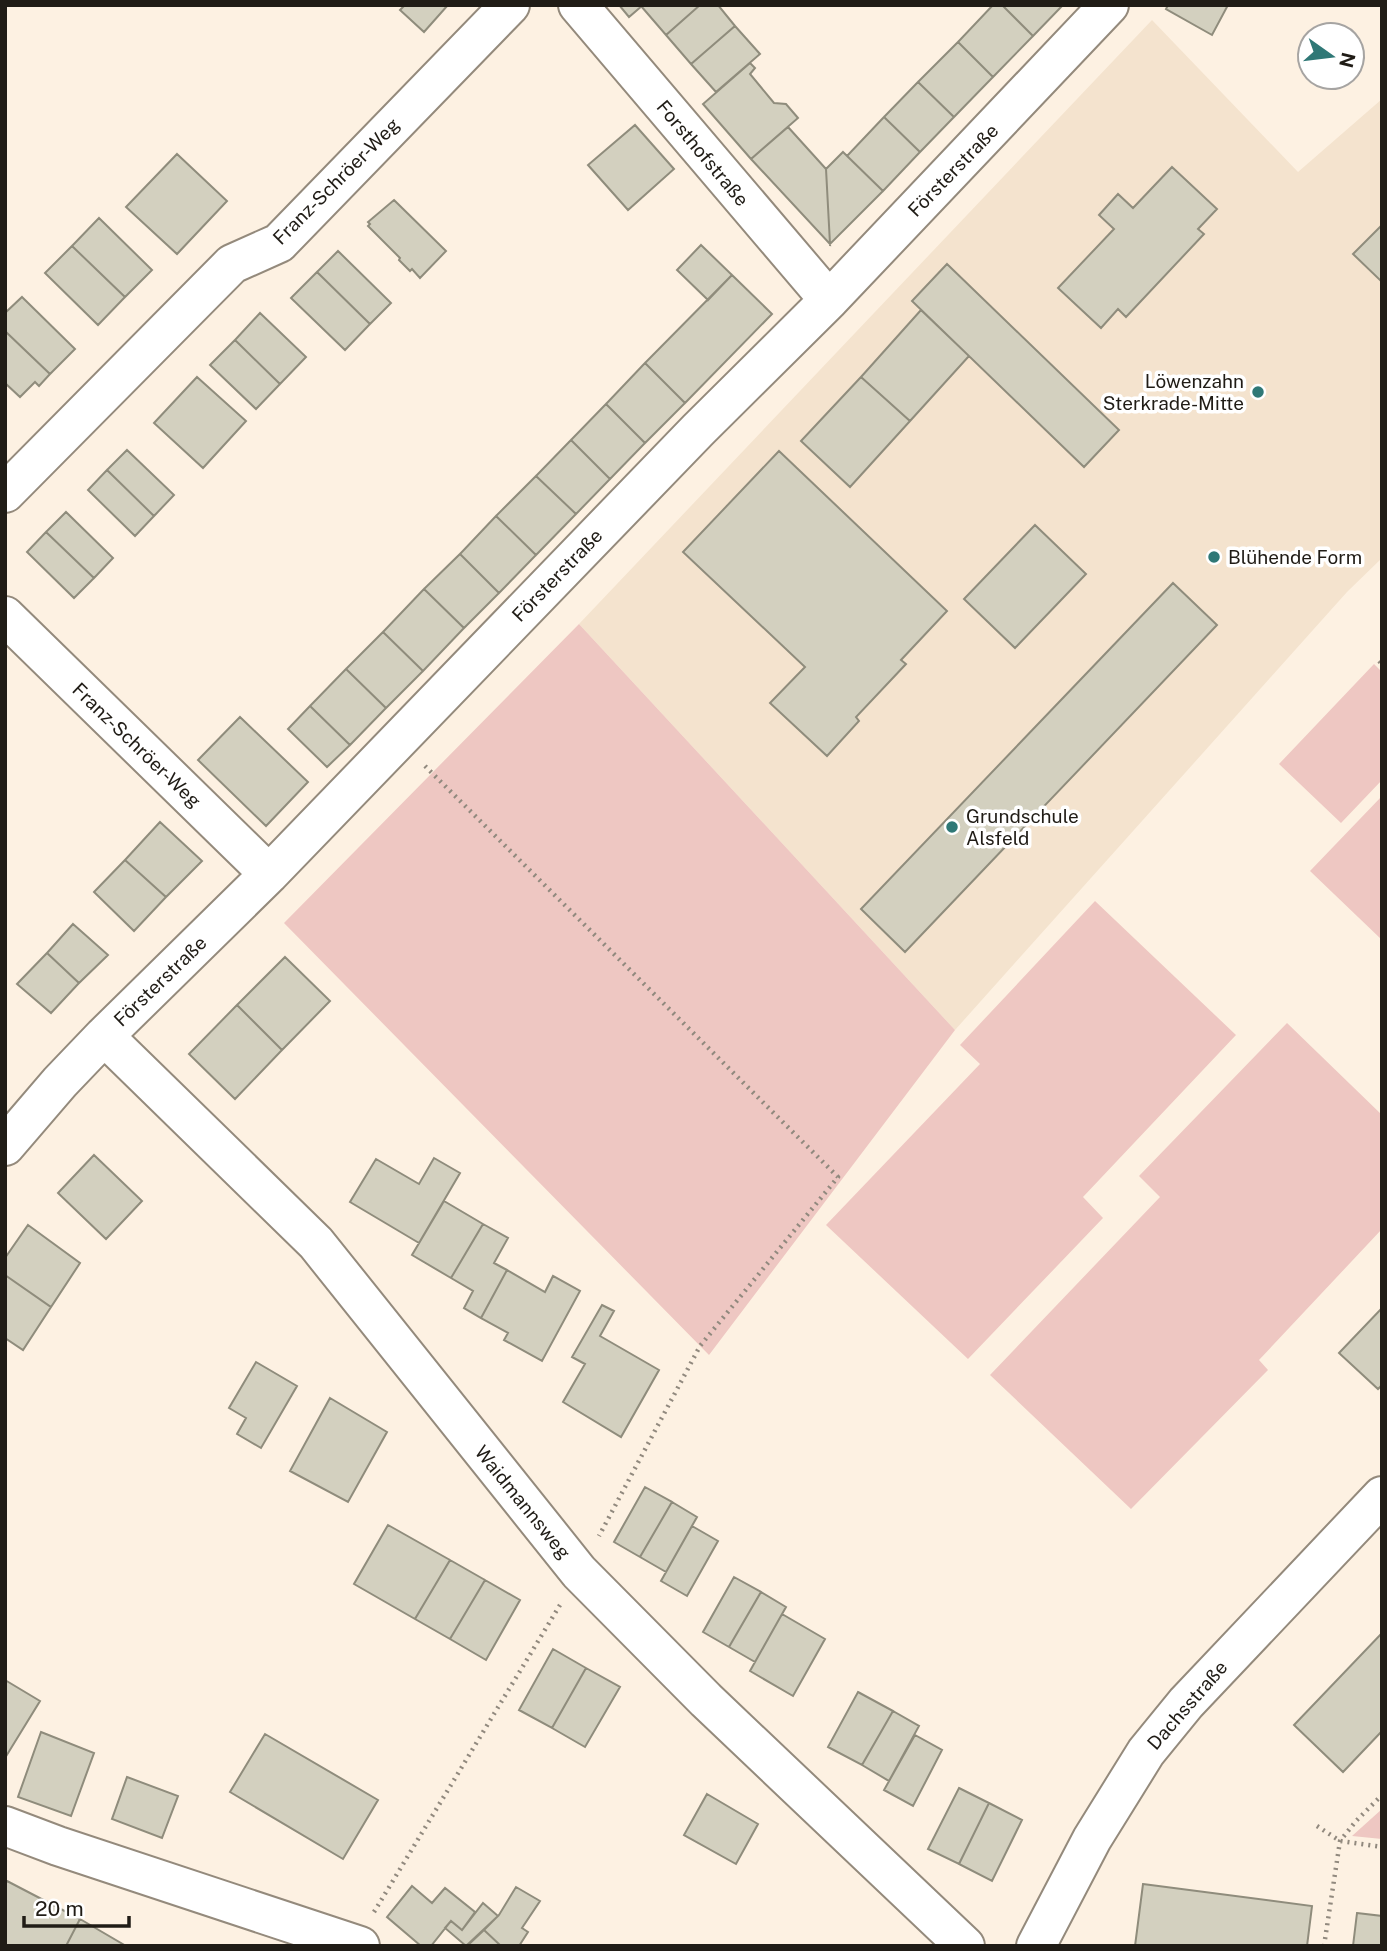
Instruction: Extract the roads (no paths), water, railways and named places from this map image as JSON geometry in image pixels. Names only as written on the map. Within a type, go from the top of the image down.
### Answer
[{"type":"street","name":"Franz-Schröer-Weg","points":[[5,493],[232,264],[279,243],[510,5]]},
{"type":"street","name":"Forsthofstraße","points":[[578,5],[829,300]]},
{"type":"street","name":"Försterstraße","points":[[5,1146],[104,1036],[269,874],[689,439],[829,300],[1109,5]]},
{"type":"street","name":"Franz-Schröer-Weg","points":[[5,616],[269,874]]},
{"type":"street","name":"Waidmannsweg","points":[[104,1036],[316,1244],[579,1573],[706,1700],[965,1946]]},
{"type":"street","name":"Dachsstraße","points":[[1036,1946],[1092,1839],[1146,1752],[1186,1703],[1382,1496]]},
{"type":"street","points":[[5,1826],[358,1945]]},
{"type":"place","name":"Löwenzahn Sterkrade-Mitte","points":[[1258,392]]},
{"type":"place","name":"Blühende Form","points":[[1214,557]]},
{"type":"place","name":"Grundschule Alsfeld","points":[[952,827]]}]
